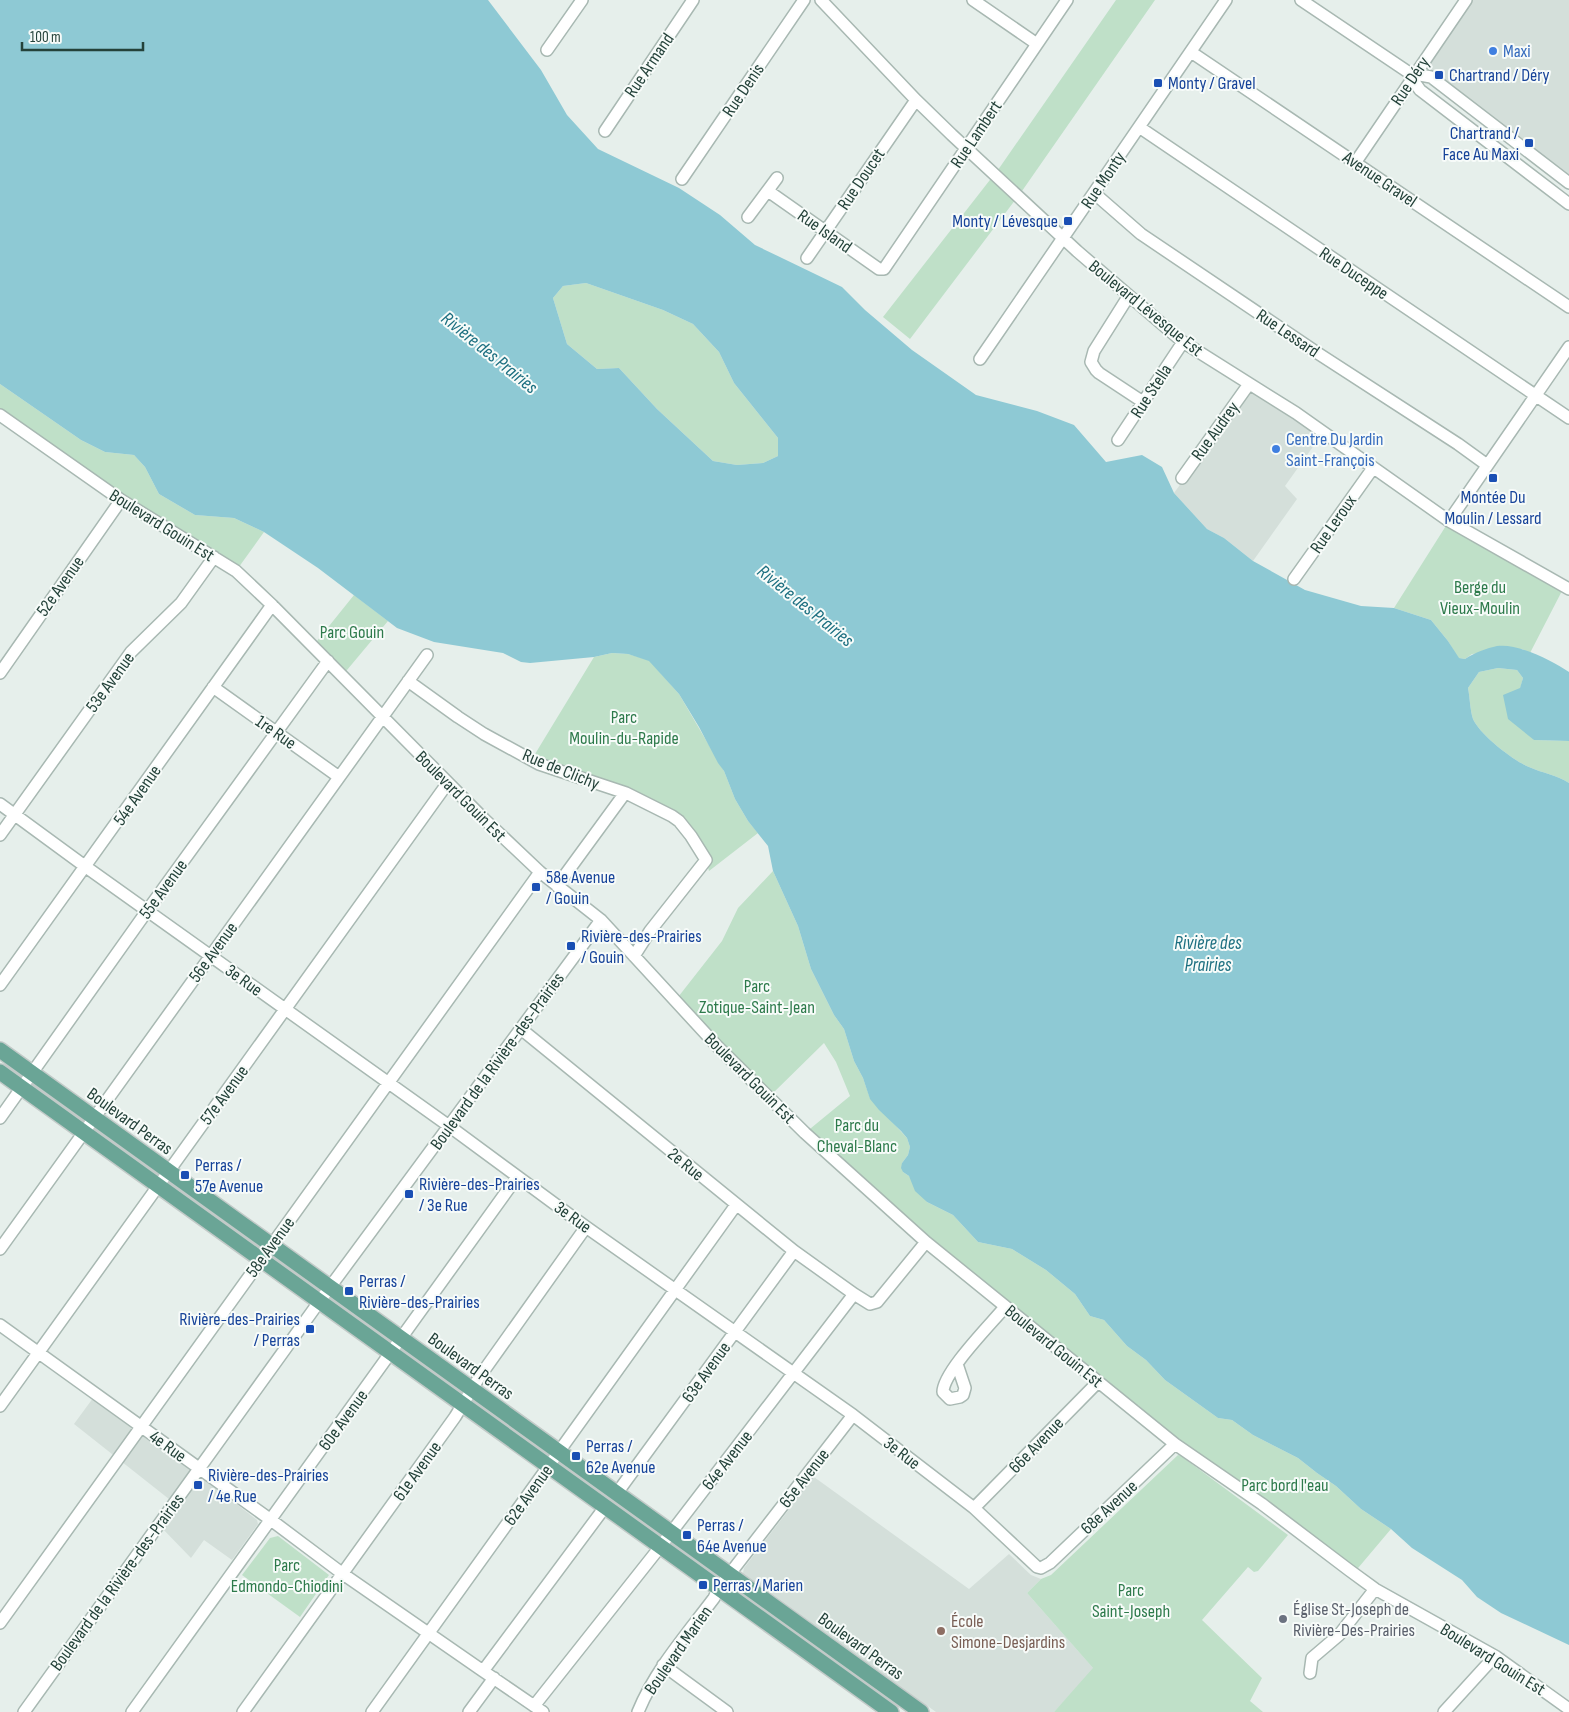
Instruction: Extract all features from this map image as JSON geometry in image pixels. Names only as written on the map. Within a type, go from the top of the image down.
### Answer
[{"type":"main road","name":"Boulevard Perras","points":[[0,1050],[921,1712]]},
{"type":"main road","name":"Boulevard Perras","points":[[0,1072],[891,1712]]},
{"type":"street","points":[[547,50],[582,0]]},
{"type":"street","name":"Rue Armand","points":[[606,131],[693,0]]},
{"type":"street","name":"Rue Denis","points":[[682,179],[804,0]]},
{"type":"street","name":"Boulevard Lévesque Est","points":[[821,0],[916,100],[966,148],[1077,252],[1183,342],[1304,418],[1449,520],[1569,589]]},
{"type":"street","points":[[973,0],[1037,44]]},
{"type":"street","name":"Rue Lambert","points":[[884,269],[1067,0]]},
{"type":"street","name":"Rue Monty","points":[[980,359],[1226,0]]},
{"type":"street","points":[[1301,0],[1414,76],[1415,83],[1420,90],[1569,204]]},
{"type":"street","name":"Rue Déry","points":[[1355,163],[1465,0]]},
{"type":"street","name":"Avenue Gravel","points":[[1191,52],[1569,307]]},
{"type":"street","points":[[1414,76],[1420,74],[1431,78],[1569,183]]},
{"type":"street","name":"Rue Doucet","points":[[807,258],[916,100]]},
{"type":"street","points":[[1478,135],[1488,121]]},
{"type":"street","name":"Rue Duceppe","points":[[1139,127],[1569,418]]},
{"type":"street","points":[[748,217],[777,178]]},
{"type":"street","name":"Rue Island","points":[[768,191],[878,269],[884,269]]},
{"type":"street","name":"Rue Lessard","points":[[1094,193],[1141,234],[1319,354],[1450,439],[1487,466]]},
{"type":"street","points":[[1128,297],[1094,351],[1091,362],[1096,370],[1144,402]]},
{"type":"street","name":"Rue Stella","points":[[1118,440],[1183,342]]},
{"type":"street","points":[[1449,520],[1569,347]]},
{"type":"street","name":"Rue Audrey","points":[[1182,478],[1249,384]]},
{"type":"street","name":"Boulevard Gouin Est","points":[[0,415],[121,500],[236,572],[272,605],[448,784],[540,872],[601,920],[717,1046],[804,1133],[926,1242],[1175,1444],[1262,1504],[1376,1589],[1495,1656],[1569,1709]]},
{"type":"street","name":"Rue Leroux","points":[[1294,580],[1373,468]]},
{"type":"street","name":"52e Avenue","points":[[0,673],[121,500]]},
{"type":"street","name":"53e Avenue","points":[[0,835],[131,652],[181,603],[214,557]]},
{"type":"street","name":"54e Avenue","points":[[0,985],[272,605]]},
{"type":"street","name":"56e Avenue","points":[[0,1250],[427,655]]},
{"type":"street","name":"55e Avenue","points":[[0,1118],[328,661]]},
{"type":"street","name":"Rue de Clichy","points":[[408,681],[471,726],[539,764],[625,792],[665,811],[679,821],[692,836],[706,860],[650,931],[634,956]]},
{"type":"street","name":"1re Rue","points":[[213,688],[338,777]]},
{"type":"street","name":"57e Avenue","points":[[0,1406],[448,784]]},
{"type":"street","points":[[557,886],[625,792]]},
{"type":"street","name":"3e Rue","points":[[0,804],[449,1126],[586,1227],[853,1415],[974,1508],[1033,1564],[1041,1568]]},
{"type":"street","name":"58e Avenue","points":[[0,1623],[540,872]]},
{"type":"street","name":"Boulevard de la Rivière-des-Prairies","points":[[24,1712],[319,1302],[601,920]]},
{"type":"street","name":"2e Rue","points":[[521,1029],[736,1205],[794,1251],[854,1294]]},
{"type":"street","name":"60e Avenue","points":[[132,1712],[517,1177]]},
{"type":"street","name":"62e Avenue","points":[[372,1712],[736,1205]]},
{"type":"street","name":"61e Avenue","points":[[243,1712],[463,1405],[480,1376],[586,1227]]},
{"type":"street","points":[[854,1294],[870,1304],[877,1302],[926,1242]]},
{"type":"street","name":"63e Avenue","points":[[617,1493],[794,1251]]},
{"type":"street","name":"64e Avenue","points":[[539,1709],[671,1532],[854,1294]]},
{"type":"street","points":[[958,1364],[1005,1307]]},
{"type":"street","name":"4e Rue","points":[[0,1325],[271,1520],[342,1574],[483,1671]]},
{"type":"street","name":"66e Avenue","points":[[974,1508],[1098,1382]]},
{"type":"street","name":"65e Avenue","points":[[718,1589],[853,1415]]},
{"type":"street","name":"68e Avenue","points":[[1041,1568],[1050,1563],[1175,1444]]},
{"type":"street","points":[[539,1709],[483,1671],[606,1507]]},
{"type":"street","name":"Boulevard Marien","points":[[638,1712],[649,1688],[714,1598],[718,1589]]},
{"type":"street","points":[[1310,1673],[1312,1658],[1339,1635],[1376,1589]]},
{"type":"street","points":[[1444,1712],[1495,1656]]},
{"type":"street","points":[[664,1665],[727,1712]]},
{"type":"street","points":[[468,1712],[494,1678]]},
{"type":"shaded area","points":[[1469,0],[1569,0],[1569,177],[1422,69]]},
{"type":"shaded area","points":[[1250,389],[1322,434],[1285,486],[1297,499],[1253,561],[1224,538],[1207,529],[1174,493]]},
{"type":"shaded area","points":[[96,1394],[257,1520],[258,1524],[232,1560],[204,1540],[191,1558],[159,1525],[174,1503],[74,1424]]},
{"type":"shaded area","name":"École Simone-Desjardins","points":[[814,1477],[969,1589],[1009,1554],[1031,1575],[1041,1579],[1027,1593],[1094,1669],[1054,1712],[936,1712],[743,1573],[744,1568]]},
{"type":"green space","points":[[1116,0],[1155,0],[1022,191],[910,339],[883,317],[1000,167]]},
{"type":"green space","points":[[586,283],[663,310],[693,324],[719,352],[734,383],[778,438],[778,456],[763,463],[737,465],[713,461],[657,409],[619,368],[597,369],[567,344],[553,298],[563,286]]},
{"type":"green space","points":[[0,384],[81,440],[105,452],[134,455],[145,467],[159,494],[195,515],[234,518],[264,532],[236,571],[0,417]]},
{"type":"green space","name":"Berge du Vieux-Moulin","points":[[1449,521],[1564,587],[1530,653],[1522,649],[1472,654],[1465,659],[1458,658],[1448,641],[1431,620],[1394,608]]},
{"type":"green space","name":"Parc Gouin","points":[[354,595],[388,621],[342,676],[313,646]]},
{"type":"green space","name":"Parc Moulin-du-Rapide","points":[[612,653],[628,654],[649,660],[679,694],[724,771],[735,799],[748,821],[758,833],[709,871],[706,860],[679,821],[532,759],[594,657]]},
{"type":"green space","points":[[1498,668],[1517,670],[1523,678],[1520,689],[1534,740],[1569,741],[1569,783],[1529,767],[1515,759],[1490,740],[1473,719],[1468,688],[1479,672]]},
{"type":"green space","points":[[773,871],[798,926],[811,969],[834,1015],[844,1029],[854,1061],[863,1078],[870,1098],[907,1138],[910,1147],[908,1155],[902,1163],[903,1172],[909,1176],[927,1202],[953,1215],[978,1242],[1012,1249],[1046,1270],[1075,1294],[1090,1316],[1104,1320],[1127,1346],[1146,1360],[1165,1380],[1218,1418],[1232,1420],[1253,1435],[1298,1458],[1336,1486],[1361,1509],[1391,1529],[1353,1574],[1175,1444],[1138,1405],[1136,1406],[1098,1382],[805,1133],[850,1096],[836,1062],[824,1043],[769,1097],[675,1001],[722,941],[738,908]]},
{"type":"green space","name":"Parc Saint-Joseph","points":[[1178,1455],[1288,1535],[1258,1571],[1254,1572],[1248,1567],[1202,1620],[1262,1678],[1250,1701],[1263,1712],[1054,1712],[1093,1668],[1027,1593],[1041,1579],[1051,1575]]},
{"type":"green space","name":"Parc Edmondo-Chiodini","points":[[278,1536],[329,1575],[300,1617],[242,1575],[270,1538]]},
{"type":"water","name":"Rivière des Prairies","points":[[0,0],[488,0],[541,70],[567,115],[598,149],[679,188],[720,215],[755,245],[842,287],[865,310],[912,350],[976,395],[1037,411],[1074,425],[1106,462],[1142,455],[1162,467],[1174,493],[1207,529],[1224,538],[1253,561],[1305,590],[1361,606],[1394,608],[1431,620],[1459,658],[1465,659],[1497,646],[1515,647],[1535,654],[1569,672],[1569,741],[1534,740],[1508,719],[1503,695],[1520,688],[1523,678],[1517,670],[1498,668],[1479,672],[1468,688],[1473,719],[1490,740],[1523,764],[1569,783],[1569,1645],[1501,1613],[1477,1597],[1462,1580],[1412,1548],[1391,1529],[1361,1509],[1336,1486],[1298,1458],[1253,1435],[1232,1420],[1218,1418],[1165,1380],[1146,1360],[1127,1346],[1104,1320],[1090,1316],[1075,1294],[1046,1270],[1012,1249],[978,1242],[953,1215],[927,1202],[915,1191],[909,1176],[901,1168],[910,1147],[907,1138],[870,1099],[863,1078],[854,1061],[844,1029],[834,1015],[811,969],[798,926],[773,871],[768,846],[748,821],[735,799],[724,771],[679,694],[649,661],[628,654],[612,653],[594,657],[530,663],[521,662],[503,653],[434,642],[397,628],[318,568],[264,532],[234,518],[195,515],[159,494],[145,467],[134,455],[105,452],[81,440],[0,384]],"holes":[[[586,283],[663,310],[693,324],[719,352],[734,383],[778,438],[778,456],[763,463],[737,465],[713,461],[657,409],[619,368],[597,369],[567,344],[553,298],[563,286]]]},
{"type":"place","name":"Maxi","points":[[1493,51]]},
{"type":"place","name":"Chartrand / Déry","points":[[1439,75]]},
{"type":"place","name":"Monty / Gravel","points":[[1158,83]]},
{"type":"place","name":"Chartrand / Face Au Maxi","points":[[1529,143]]},
{"type":"place","name":"Monty / Lévesque","points":[[1068,221]]},
{"type":"place","name":"Centre Du Jardin Saint-François","points":[[1276,449]]},
{"type":"place","name":"Montée Du Moulin / Lessard","points":[[1493,478]]},
{"type":"place","name":"58e Avenue / Gouin","points":[[536,887]]},
{"type":"place","name":"Rivière-des-Prairies / Gouin","points":[[571,946]]},
{"type":"place","name":"Perras / 57e Avenue","points":[[185,1175]]},
{"type":"place","name":"Rivière-des-Prairies / 3e Rue","points":[[409,1194]]},
{"type":"place","name":"Perras / Rivière-des-Prairies","points":[[349,1291]]},
{"type":"place","name":"Rivière-des-Prairies / Perras","points":[[310,1329]]},
{"type":"place","name":"Perras / 62e Avenue","points":[[576,1456]]},
{"type":"place","name":"Rivière-des-Prairies / 4e Rue","points":[[198,1485]]},
{"type":"place","name":"Perras / 64e Avenue","points":[[687,1535]]},
{"type":"place","name":"Perras / Marien","points":[[703,1585]]},
{"type":"place","name":"Église St-Joseph de Rivière-Des-Prairies","points":[[1283,1619]]},
{"type":"place","name":"École Simone-Desjardins","points":[[941,1631]]},
{"type":"park label","name":"Parc Zotique-Saint-Jean","points":[[757,996]]},
{"type":"park label","name":"Parc du Cheval-Blanc","points":[[857,1135]]},
{"type":"park label","name":"Parc bord l'eau","points":[[1285,1485]]}]
